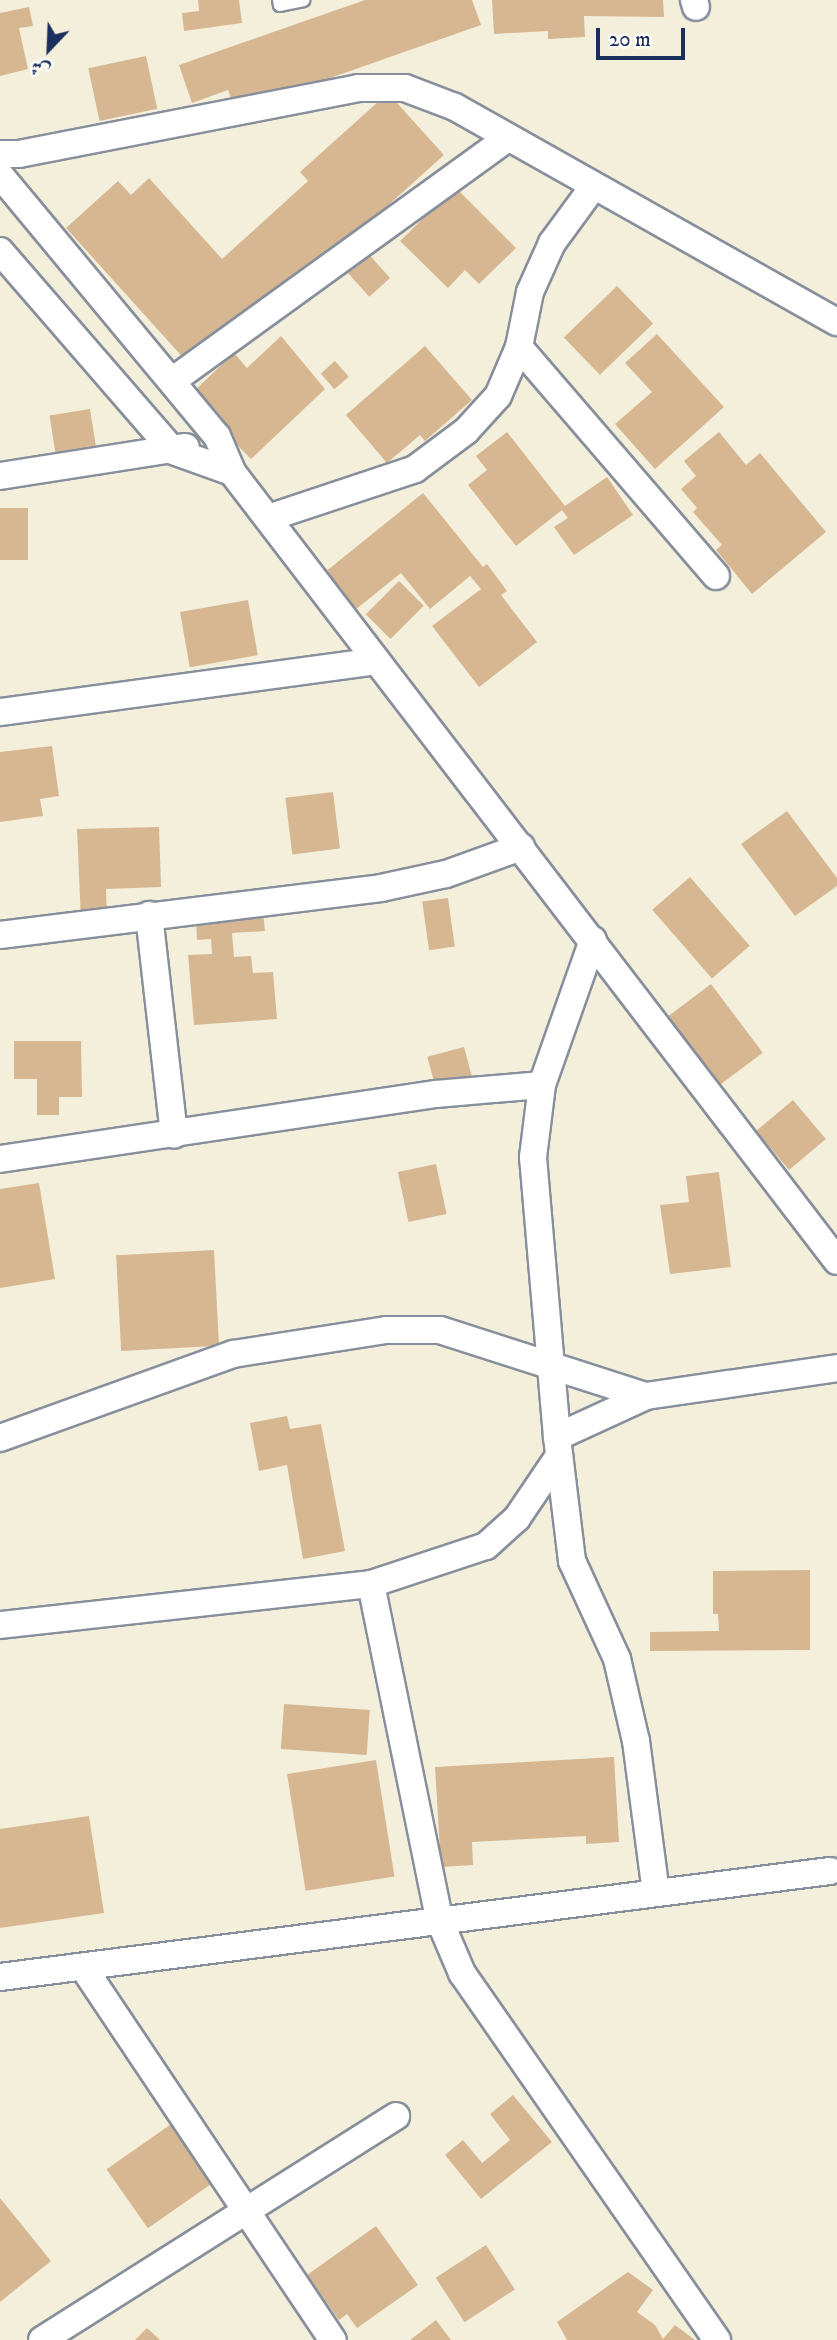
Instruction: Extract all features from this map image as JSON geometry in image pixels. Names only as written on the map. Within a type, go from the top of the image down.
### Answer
[{"type":"street","points":[[0,154],[19,154],[358,88],[405,88],[455,107],[837,323]]},
{"type":"street","points":[[172,381],[508,138]]},
{"type":"street","points":[[0,175],[217,436],[232,472],[837,1261]]},
{"type":"street","points":[[268,518],[415,469],[466,431],[498,396],[519,347],[530,292],[547,256],[593,187]]},
{"type":"street","points":[[0,251],[173,451],[232,472]]},
{"type":"street","points":[[519,347],[716,576]]},
{"type":"street","points":[[0,476],[173,451],[217,436]]},
{"type":"street","points":[[0,712],[377,661]]},
{"type":"street","points":[[0,934],[381,888],[446,874],[521,847]]},
{"type":"street","points":[[149,915],[174,1135]]},
{"type":"street","points":[[593,940],[542,1085],[533,1157],[558,1446],[572,1561],[617,1659],[636,1741],[656,1893]]},
{"type":"street","points":[[0,1159],[436,1094],[542,1085]]},
{"type":"street","points":[[0,1438],[233,1354],[292,1342],[386,1330],[440,1330],[550,1362],[599,1383],[646,1396]]},
{"type":"street","points":[[0,1625],[372,1584],[486,1546],[517,1518],[558,1446],[646,1396],[837,1368]]},
{"type":"street","points":[[372,1584],[439,1919],[462,1973],[717,2340]]},
{"type":"street","points":[[0,1977],[830,1871]]},
{"type":"street","points":[[83,1966],[333,2340]]},
{"type":"street","points":[[42,2340],[396,2116]]},
{"type":"lane","points":[[279,0],[280,5],[303,0]]},
{"type":"building","points":[[198,0],[239,0],[242,23],[184,31],[182,13],[199,11]]},
{"type":"building","points":[[365,0],[472,0],[481,25],[236,111],[228,90],[192,103],[179,65]]},
{"type":"building","points":[[492,0],[663,0],[664,17],[584,16],[585,37],[548,39],[548,31],[494,34]]},
{"type":"building","points":[[29,7],[33,26],[19,28],[28,69],[0,76],[0,13]]},
{"type":"building","points":[[146,56],[157,109],[100,121],[88,68]]},
{"type":"building","points":[[388,93],[444,155],[245,334],[188,363],[66,228],[118,181],[131,195],[149,178],[222,259],[308,181],[300,172]]},
{"type":"building","points":[[455,187],[516,248],[479,284],[465,270],[448,288],[400,241]]},
{"type":"building","points":[[364,249],[390,278],[369,297],[343,268]]},
{"type":"building","points":[[617,286],[653,323],[600,375],[564,337]]},
{"type":"building","points":[[657,334],[724,407],[655,469],[615,424],[652,392],[625,363]]},
{"type":"building","points":[[281,336],[325,389],[251,459],[189,396],[234,353],[247,368]]},
{"type":"building","points":[[425,346],[472,400],[425,441],[420,435],[387,463],[346,415]]},
{"type":"building","points":[[335,361],[349,377],[334,389],[321,373]]},
{"type":"building","points":[[90,409],[96,446],[55,452],[50,415]]},
{"type":"building","points":[[507,432],[565,506],[607,477],[633,515],[574,555],[554,527],[568,518],[562,510],[516,546],[468,485],[487,470],[476,456]]},
{"type":"building","points":[[719,432],[746,465],[760,453],[826,532],[752,594],[716,550],[722,545],[693,512],[697,508],[681,489],[696,476],[684,461]]},
{"type":"building","points":[[423,493],[483,567],[487,564],[507,591],[501,595],[537,642],[479,687],[432,626],[481,589],[470,576],[430,609],[401,573],[350,614],[319,577]]},
{"type":"building","points":[[0,508],[28,508],[28,560],[0,560]]},
{"type":"building","points":[[399,581],[424,606],[391,639],[366,614]]},
{"type":"building","points":[[248,600],[258,655],[190,667],[180,612]]},
{"type":"building","points":[[52,746],[59,796],[40,799],[43,816],[0,822],[0,752]]},
{"type":"building","points":[[333,792],[340,849],[292,854],[285,798]]},
{"type":"building","points":[[787,811],[837,878],[837,886],[795,916],[741,844]]},
{"type":"building","points":[[159,827],[161,887],[106,889],[107,920],[81,921],[77,829]]},
{"type":"building","points":[[690,877],[750,946],[712,978],[652,910]]},
{"type":"building","points":[[448,898],[455,947],[429,950],[422,902]]},
{"type":"building","points":[[263,913],[265,931],[232,933],[234,957],[251,956],[253,973],[273,972],[277,1019],[194,1025],[188,955],[212,954],[211,939],[197,940],[196,918]]},
{"type":"building","points":[[711,984],[763,1053],[716,1088],[665,1019]]},
{"type":"building","points":[[14,1041],[81,1041],[82,1097],[59,1097],[59,1115],[37,1115],[37,1079],[14,1079]]},
{"type":"building","points":[[464,1047],[472,1076],[435,1086],[427,1057]]},
{"type":"building","points":[[793,1100],[826,1139],[789,1170],[756,1131]]},
{"type":"building","points":[[436,1164],[447,1214],[408,1222],[398,1172]]},
{"type":"building","points":[[719,1172],[731,1267],[670,1274],[660,1205],[689,1202],[686,1176]]},
{"type":"building","points":[[39,1183],[55,1279],[0,1288],[0,1189]]},
{"type":"building","points":[[214,1250],[219,1346],[121,1351],[116,1255]]},
{"type":"building","points":[[287,1416],[290,1429],[321,1424],[345,1551],[303,1559],[287,1465],[259,1471],[250,1423]]},
{"type":"building","points":[[810,1570],[810,1650],[650,1651],[650,1632],[719,1631],[718,1614],[713,1614],[713,1571]]},
{"type":"building","points":[[284,1704],[370,1710],[367,1755],[281,1749]]},
{"type":"building","points":[[614,1757],[619,1842],[586,1844],[586,1836],[472,1842],[473,1865],[441,1867],[435,1767]]},
{"type":"building","points":[[376,1760],[394,1877],[306,1891],[287,1774]]},
{"type":"building","points":[[89,1816],[104,1913],[0,1928],[0,1829]]},
{"type":"building","points":[[513,2095],[552,2142],[481,2199],[445,2155],[463,2140],[482,2163],[510,2140],[490,2114]]},
{"type":"building","points":[[177,2120],[218,2179],[148,2228],[107,2169]]},
{"type":"building","points":[[0,2198],[51,2261],[0,2302]]},
{"type":"building","points":[[376,2226],[418,2285],[357,2328],[347,2314],[339,2320],[307,2275]]},
{"type":"building","points":[[486,2245],[515,2289],[465,2322],[436,2278]]},
{"type":"building","points":[[628,2272],[653,2290],[637,2312],[655,2325],[663,2339],[675,2325],[695,2340],[567,2340],[557,2322]]},
{"type":"building","points":[[436,2320],[451,2340],[410,2340]]},
{"type":"building","points":[[147,2328],[160,2340],[135,2340]]}]
